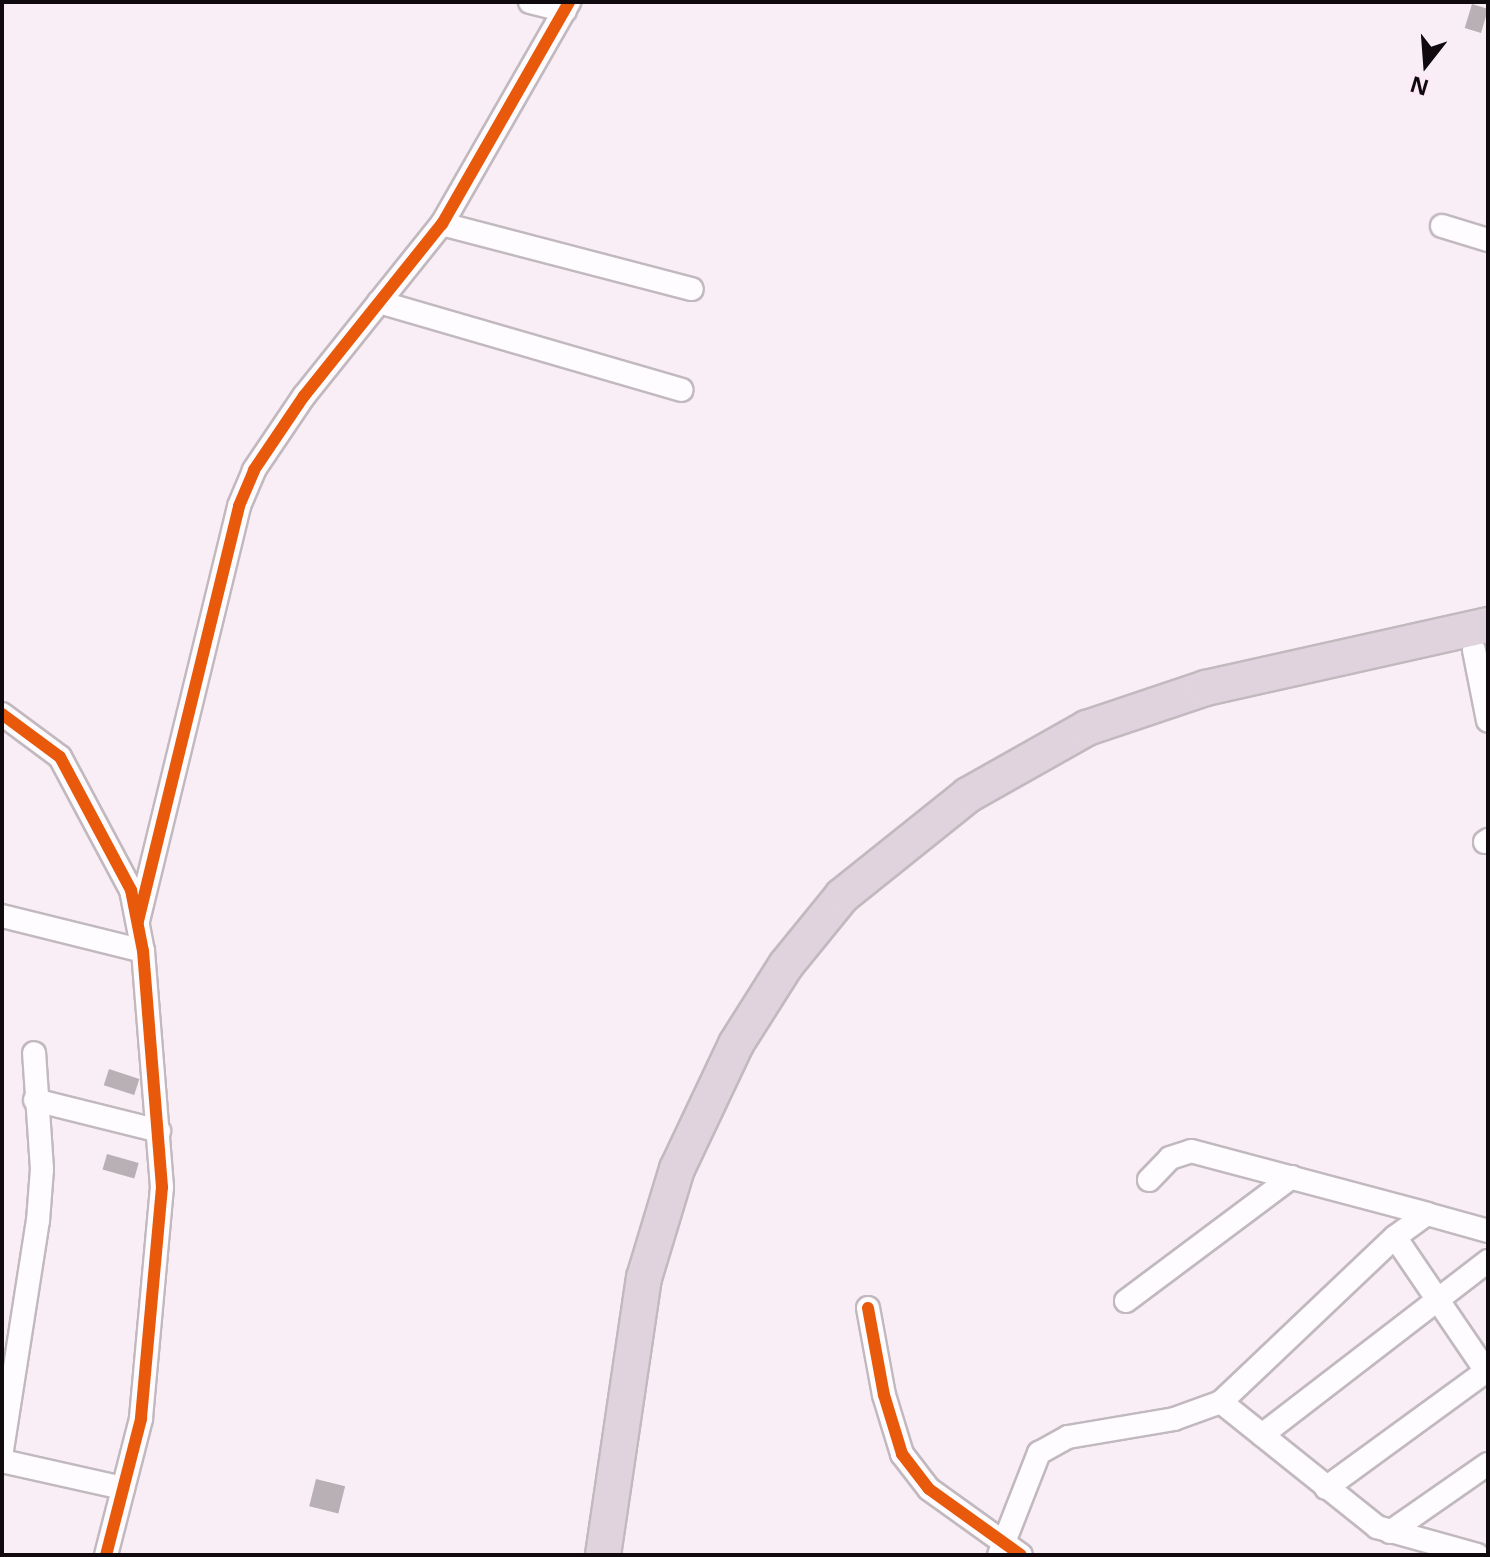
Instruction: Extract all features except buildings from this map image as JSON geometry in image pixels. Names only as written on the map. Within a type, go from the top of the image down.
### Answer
[{"type":"highway","points":[[603,1555],[639,1302],[677,1169],[736,1044],[786,965],[842,896],[968,795],[1087,728],[1206,688],[1483,641]]},
{"type":"highway","points":[[625,1555],[658,1315],[687,1199],[748,1062],[791,992],[844,925],[956,829],[1091,751],[1158,723],[1483,641]]},
{"type":"street","points":[[138,921],[239,506],[254,470],[379,302],[442,224],[567,7],[530,2]]},
{"type":"street","points":[[442,224],[692,289]]},
{"type":"street","points":[[1442,226],[1488,240]]},
{"type":"street","points":[[379,302],[681,390]]},
{"type":"street","points":[[1483,641],[1488,721]]},
{"type":"street","points":[[2,714],[60,757],[131,890],[143,951],[162,1187],[141,1419],[106,1555]]},
{"type":"street","points":[[2,916],[143,951]]},
{"type":"street","points":[[2,1450],[38,1221],[42,1169],[34,1053]]},
{"type":"street","points":[[35,1100],[159,1131]]},
{"type":"street","points":[[1149,1180],[1170,1158],[1191,1151],[1488,1231]]},
{"type":"street","points":[[1126,1301],[1292,1177]]},
{"type":"street","points":[[868,1308],[884,1395],[902,1454],[929,1489],[1008,1553],[1026,1476],[1039,1453],[1068,1437],[1174,1419],[1221,1402],[1395,1237],[1427,1214]]},
{"type":"street","points":[[1326,1488],[1487,1372],[1395,1237]]},
{"type":"street","points":[[1262,1435],[1488,1261]]},
{"type":"street","points":[[1221,1402],[1326,1488],[1390,1532],[1477,1555]]},
{"type":"street","points":[[2,1461],[123,1488]]},
{"type":"street","points":[[1390,1532],[1488,1464]]},
{"type":"cycle path","points":[[138,921],[239,506],[254,470],[304,396],[442,224],[569,2]]},
{"type":"cycle path","points":[[2,714],[60,757],[131,890],[143,951],[162,1187],[141,1419],[106,1555]]},
{"type":"cycle path","points":[[868,1308],[884,1395],[902,1454],[929,1489],[1021,1555]]}]
